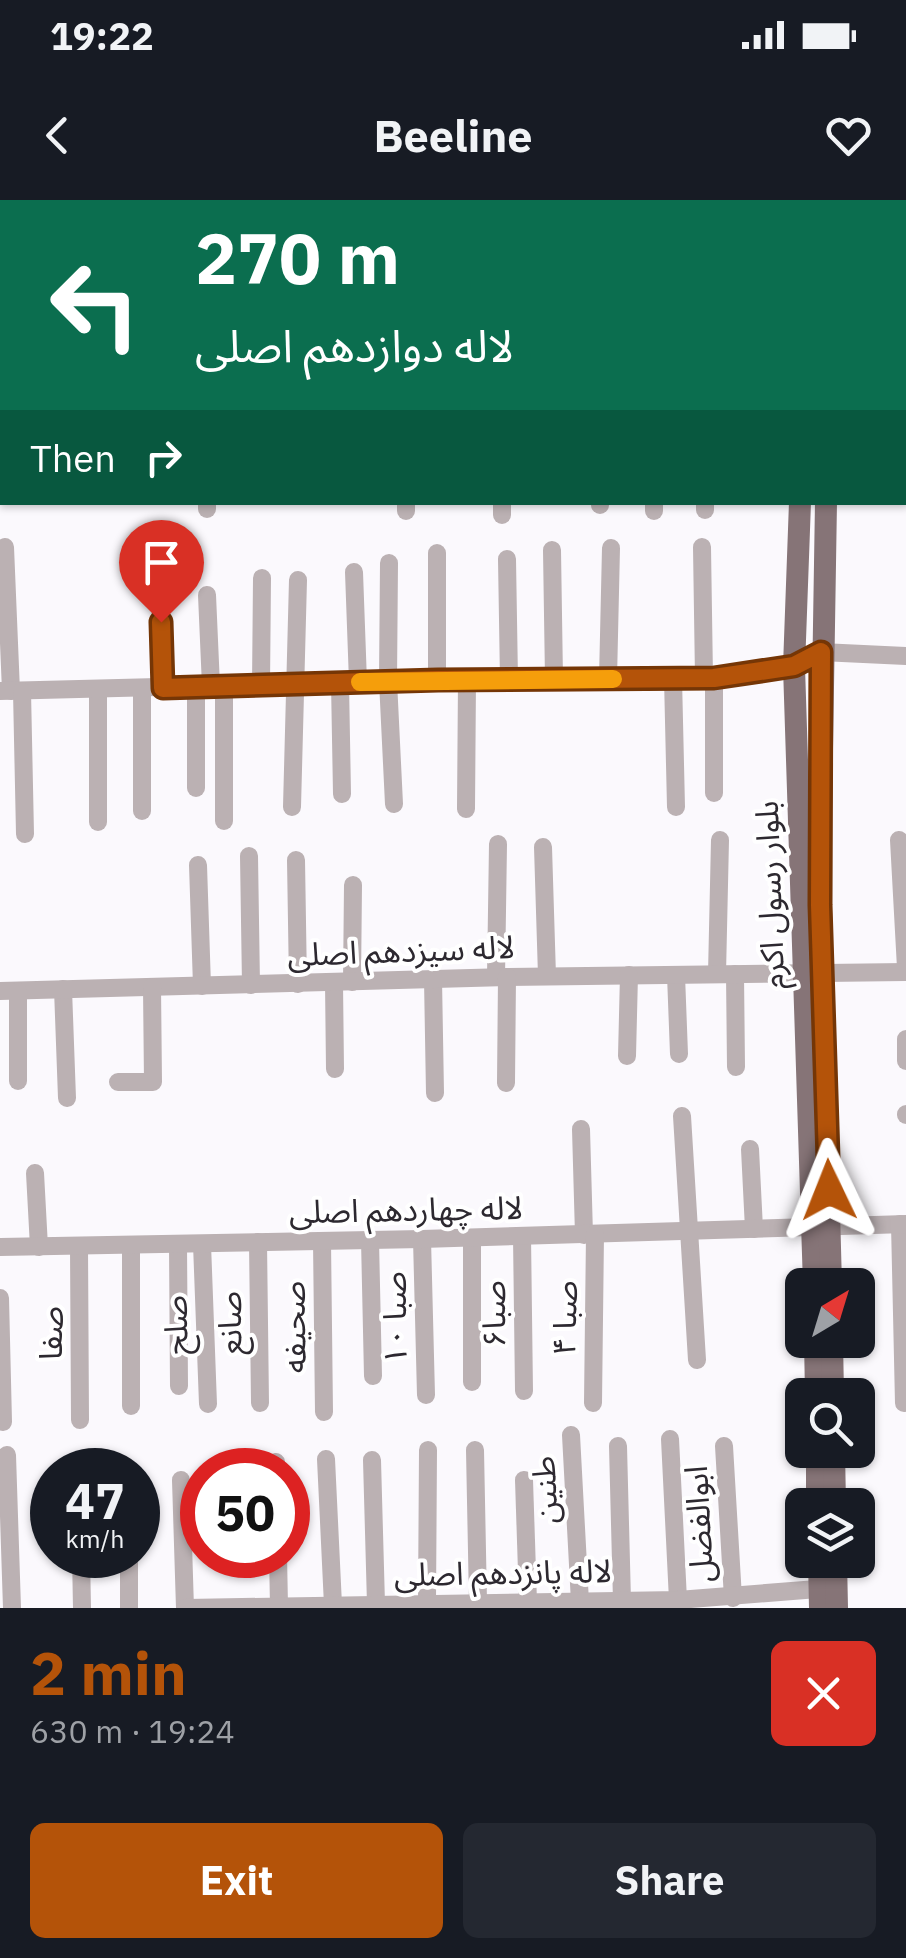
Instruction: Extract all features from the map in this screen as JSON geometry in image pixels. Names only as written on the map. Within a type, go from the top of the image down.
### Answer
[{"type":"main road","name":"بلوار رسول اکرم","points":[[800,505],[794,666],[813,972],[822,1227],[829,1268]]},
{"type":"main road","name":"بلوار رسول اکرم","points":[[813,972],[826,505]]},
{"type":"main road","name":"بلوار رسول اکرم","points":[[816,1268],[822,1227]]},
{"type":"street","points":[[5,547],[11,691],[25,834]]},
{"type":"street","points":[[702,547],[714,793]]},
{"type":"street","points":[[608,679],[611,548]]},
{"type":"street","points":[[552,550],[554,679]]},
{"type":"street","points":[[437,553],[438,680]]},
{"type":"street","points":[[159,556],[163,688]]},
{"type":"street","points":[[507,558],[509,680]]},
{"type":"street","points":[[388,564],[394,804]]},
{"type":"street","points":[[342,794],[354,572]]},
{"type":"street","points":[[262,578],[262,685]]},
{"type":"street","points":[[292,807],[298,580]]},
{"type":"street","points":[[207,596],[224,821]]},
{"type":"street","points":[[11,691],[438,680],[709,678],[794,666],[821,652],[906,656]]},
{"type":"street","points":[[674,678],[676,807]]},
{"type":"street","points":[[466,809],[467,680]]},
{"type":"street","points":[[196,788],[211,686]]},
{"type":"street","points":[[142,688],[142,811]]},
{"type":"street","points":[[98,689],[98,822]]},
{"type":"street","points":[[720,840],[726,974],[736,1068]]},
{"type":"street","points":[[898,840],[906,970]]},
{"type":"street","points":[[498,844],[506,1083]]},
{"type":"street","points":[[542,847],[547,976]]},
{"type":"street","points":[[249,856],[251,985]]},
{"type":"street","points":[[296,860],[298,984]]},
{"type":"street","points":[[198,865],[202,986]]},
{"type":"street","points":[[334,1069],[353,886]]},
{"type":"street","name":"لاله سیزدهم اصلی","points":[[9,991],[906,970]]},
{"type":"street","points":[[628,1056],[629,975]]},
{"type":"street","points":[[676,975],[679,1054]]},
{"type":"street","points":[[433,980],[435,1093]]},
{"type":"street","points":[[118,1082],[153,1082],[152,987]]},
{"type":"street","points":[[63,990],[66,1098]]},
{"type":"street","points":[[9,991],[18,1080]]},
{"type":"street","points":[[906,1039],[906,1061]]},
{"type":"street","points":[[682,1116],[697,1360]]},
{"type":"street","name":"صبا ۴","points":[[582,1129],[590,1234],[593,1403]]},
{"type":"street","points":[[750,1150],[754,1229]]},
{"type":"street","points":[[36,1173],[38,1247]]},
{"type":"street","points":[[903,1224],[904,1403]]},
{"type":"street","name":"لاله چهاردهم اصلی","points":[[0,1248],[903,1224]]},
{"type":"street","name":"صبا۶","points":[[522,1236],[524,1390]]},
{"type":"street","points":[[472,1238],[472,1382]]},
{"type":"street","name":"صبا ۱۰","points":[[422,1239],[426,1395]]},
{"type":"street","points":[[370,1240],[372,1376]]},
{"type":"street","name":"صحیفه","points":[[322,1241],[324,1412]]},
{"type":"street","name":"صانع","points":[[258,1242],[260,1403]]},
{"type":"street","points":[[178,1244],[179,1386]]},
{"type":"street","name":"صلح","points":[[202,1244],[208,1404]]},
{"type":"street","points":[[131,1245],[131,1406]]},
{"type":"street","name":"صفا","points":[[80,1246],[80,1420]]},
{"type":"street","points":[[0,1298],[3,1422]]},
{"type":"street","name":"طنین","points":[[570,1435],[580,1602]]},
{"type":"street","points":[[670,1440],[678,1600]]},
{"type":"street","points":[[610,1603],[618,1446]]},
{"type":"street","name":"ابوالفضل","points":[[724,1446],[733,1598]]},
{"type":"street","points":[[427,1603],[428,1450]]},
{"type":"street","points":[[475,1450],[478,1602]]},
{"type":"street","points":[[7,1455],[12,1608]]},
{"type":"street","points":[[326,1459],[334,1604]]},
{"type":"street","points":[[367,1605],[372,1460]]},
{"type":"street","points":[[524,1480],[528,1602]]},
{"type":"street","points":[[81,1578],[82,1608]]},
{"type":"street","points":[[128,1578],[129,1608]]},
{"type":"street","points":[[185,1578],[186,1608]]},
{"type":"street","points":[[278,1578],[279,1606]]},
{"type":"street","name":"لاله پانزدهم اصلی","points":[[186,1608],[478,1602],[654,1604],[733,1598],[828,1598]]},
{"type":"slow traffic","points":[[360,682],[613,679]]},
{"type":"route","points":[[161,622],[163,688],[438,680],[714,678],[794,666],[821,652],[820,905],[829,1190]]}]
